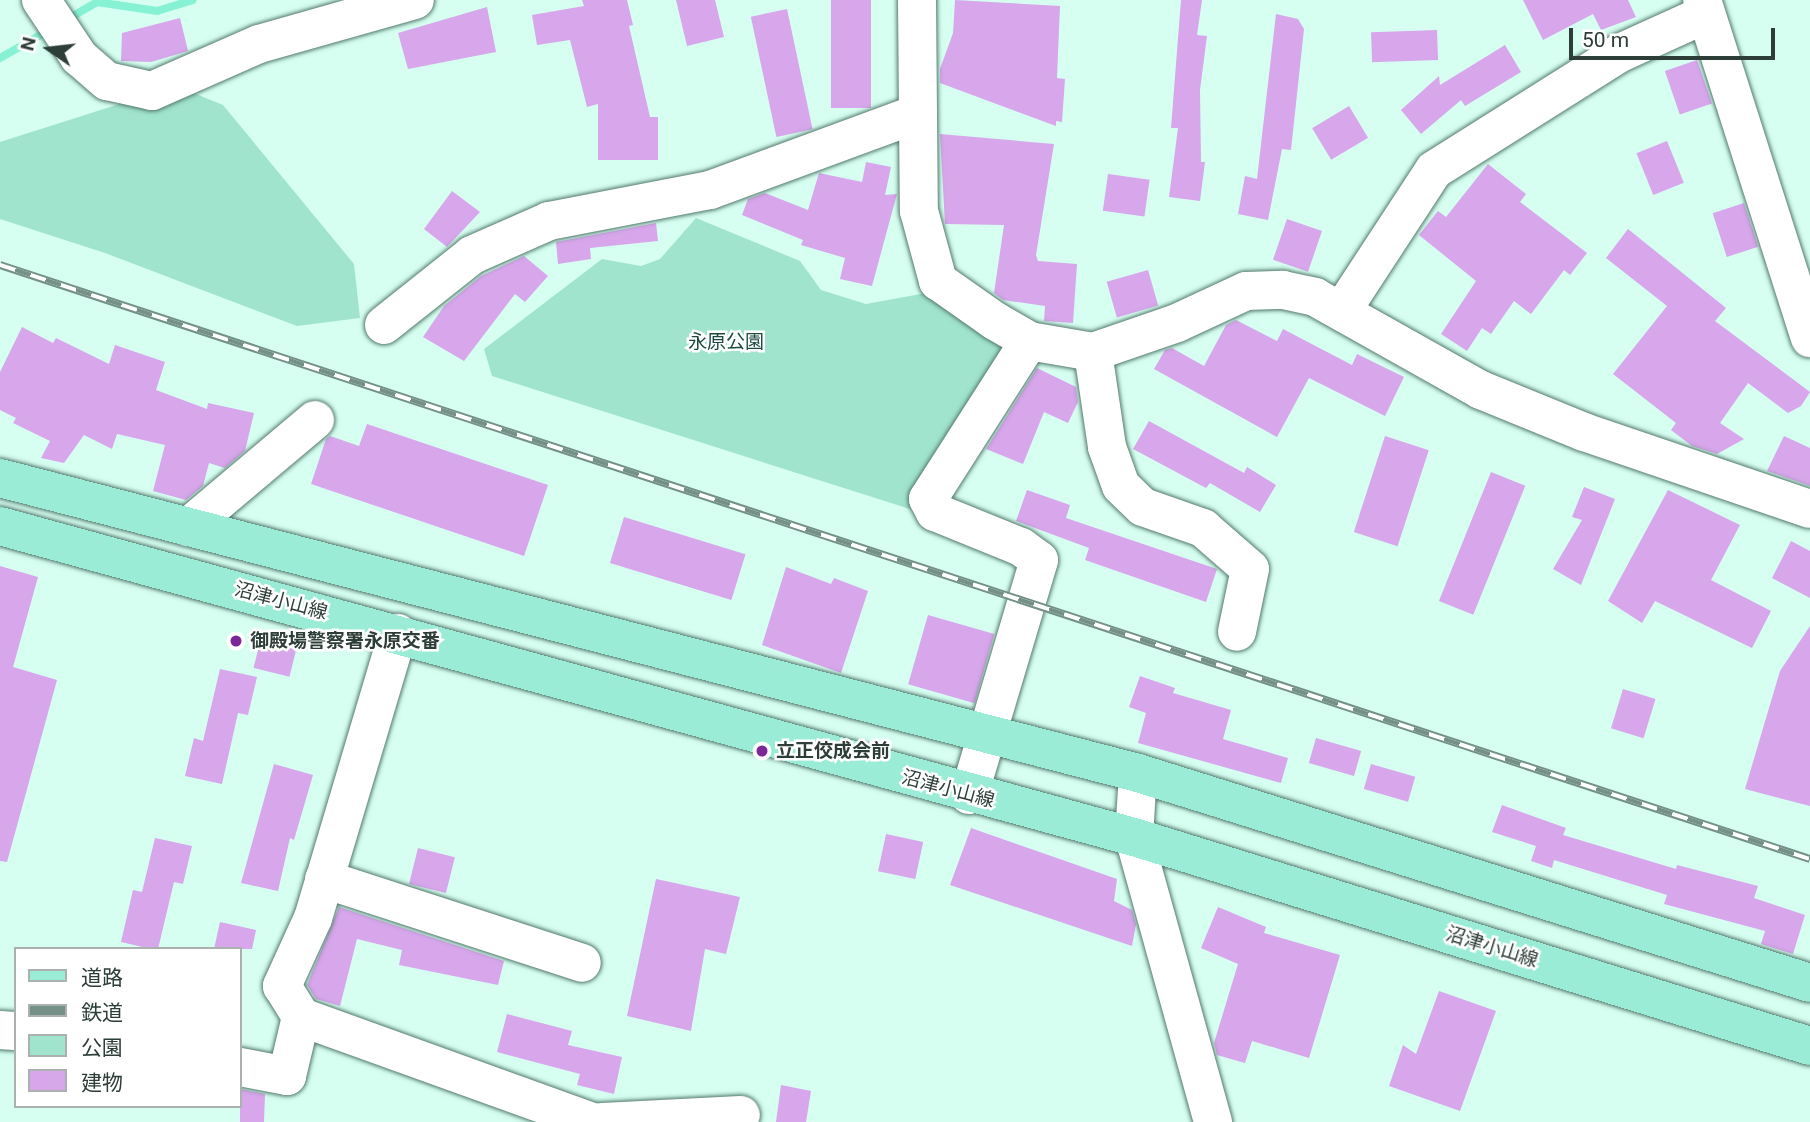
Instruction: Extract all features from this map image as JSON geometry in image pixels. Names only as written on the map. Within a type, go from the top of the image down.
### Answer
[{"type":"main road","points":[[0,478],[1138,773],[1810,983]]},
{"type":"main road","name":"沼津小山線","points":[[0,526],[398,633],[969,795],[1134,837],[1810,1046]]},
{"type":"street","points":[[41,0],[79,57],[107,81],[152,91],[259,44],[415,0]]},
{"type":"street","points":[[917,0],[919,211],[938,281],[1029,341],[1093,352],[1177,323],[1246,291],[1283,290],[1343,309],[1481,390],[1584,432],[1810,509]]},
{"type":"street","points":[[1343,309],[1434,170],[1620,53],[1704,7],[1810,338]]},
{"type":"street","points":[[384,325],[472,255],[549,221],[710,190],[917,114]]},
{"type":"street","points":[[969,795],[1039,560],[1021,547],[935,512],[928,499],[1029,341]]},
{"type":"street","points":[[1093,352],[1107,447],[1121,486],[1143,507],[1203,528],[1250,569],[1237,632]]},
{"type":"street","points":[[188,527],[315,420]]},
{"type":"street","points":[[398,633],[313,918],[282,986],[301,1017],[593,1122]]},
{"type":"street","points":[[1138,773],[1134,837],[1213,1122]]},
{"type":"street","points":[[324,879],[582,963]]},
{"type":"street","points":[[242,1067],[287,1076],[301,1017]]},
{"type":"street","points":[[602,1122],[741,1115]]},
{"type":"green space","points":[[176,86],[223,105],[354,264],[360,318],[297,326],[105,253],[0,219],[0,142]]},
{"type":"green space","name":"永原公園","points":[[696,218],[800,261],[821,290],[866,304],[937,291],[1020,341],[913,510],[492,376],[484,349],[602,259],[641,266],[660,259]]},
{"type":"building","points":[[582,0],[627,0],[633,25],[629,26],[650,117],[658,117],[658,160],[598,160],[598,104],[587,107],[570,40],[537,45],[532,15],[584,6]]},
{"type":"building","points":[[676,0],[715,0],[724,37],[687,46]]},
{"type":"building","points":[[831,0],[871,0],[871,108],[831,108]]},
{"type":"building","points":[[955,0],[1060,6],[1057,78],[1065,79],[1062,122],[1056,121],[1056,126],[940,83],[940,69],[953,33]]},
{"type":"building","points":[[1181,0],[1202,0],[1197,35],[1207,36],[1200,90],[1201,162],[1205,162],[1200,201],[1169,197],[1178,128],[1171,128]]},
{"type":"building","points":[[1523,0],[1628,0],[1636,17],[1601,30],[1593,14],[1543,40]]},
{"type":"building","points":[[487,7],[496,52],[408,69],[398,33]]},
{"type":"building","points":[[787,9],[813,129],[776,137],[751,17]]},
{"type":"building","points":[[1276,14],[1298,19],[1304,29],[1291,150],[1282,149],[1268,220],[1238,214],[1245,176],[1257,179]]},
{"type":"building","points":[[180,18],[188,51],[151,62],[121,61],[122,33]]},
{"type":"building","points":[[1437,30],[1438,60],[1372,62],[1371,32]]},
{"type":"building","points":[[1505,45],[1521,72],[1465,106],[1461,100],[1421,134],[1401,110],[1439,76],[1440,85]]},
{"type":"building","points":[[1697,60],[1712,103],[1680,115],[1665,71]]},
{"type":"building","points":[[1349,106],[1368,138],[1331,160],[1312,128]]},
{"type":"building","points":[[940,134],[1054,144],[1036,255],[1038,261],[1077,264],[1073,323],[1044,321],[1045,306],[1003,300],[994,293],[1004,225],[945,224]]},
{"type":"building","points":[[1667,141],[1684,183],[1653,195],[1636,153]]},
{"type":"building","points":[[866,162],[891,167],[885,195],[897,194],[872,286],[840,279],[845,258],[801,245],[803,240],[742,215],[748,199],[765,193],[808,210],[819,173],[862,182]]},
{"type":"building","points":[[1488,164],[1526,194],[1520,202],[1587,253],[1570,275],[1564,270],[1531,314],[1514,301],[1491,334],[1482,328],[1467,351],[1441,334],[1476,281],[1419,235],[1438,211],[1446,217]]},
{"type":"building","points":[[1108,174],[1150,180],[1144,216],[1103,211]]},
{"type":"building","points":[[452,191],[480,212],[447,247],[424,229]]},
{"type":"building","points":[[1744,203],[1758,247],[1727,257],[1713,213]]},
{"type":"building","points":[[1287,219],[1322,231],[1308,272],[1273,260]]},
{"type":"building","points":[[656,223],[658,241],[590,248],[591,259],[558,264],[556,242]]},
{"type":"building","points":[[1628,229],[1726,308],[1715,321],[1810,392],[1801,406],[1788,413],[1748,383],[1720,423],[1744,439],[1717,454],[1692,446],[1671,430],[1676,423],[1613,374],[1667,306],[1606,258]]},
{"type":"building","points":[[524,256],[548,276],[525,302],[515,294],[464,361],[423,337],[444,306],[481,276]]},
{"type":"building","points":[[1148,270],[1158,306],[1117,317],[1107,282]]},
{"type":"building","points":[[1236,320],[1277,341],[1283,329],[1352,365],[1357,354],[1404,377],[1385,416],[1309,378],[1277,437],[1154,369],[1165,350],[1172,348],[1204,366],[1226,325]]},
{"type":"building","points":[[22,327],[53,343],[56,338],[109,364],[115,345],[165,362],[156,390],[207,409],[208,403],[254,413],[245,451],[225,468],[209,463],[203,486],[186,500],[153,491],[165,445],[117,434],[112,449],[84,435],[64,463],[41,458],[50,441],[13,423],[16,418],[0,410],[0,372]]},
{"type":"building","points":[[1037,368],[1076,387],[1078,402],[1068,423],[1044,412],[1023,464],[986,449]]},
{"type":"building","points":[[1149,421],[1244,473],[1247,467],[1276,485],[1260,512],[1210,483],[1206,488],[1133,449]]},
{"type":"building","points":[[367,424],[548,485],[524,556],[311,484],[326,439],[330,436],[359,446]]},
{"type":"building","points":[[1385,436],[1429,450],[1398,546],[1354,532]]},
{"type":"building","points":[[1784,436],[1810,448],[1810,486],[1767,471]]},
{"type":"building","points":[[1491,472],[1525,486],[1473,615],[1439,601]]},
{"type":"building","points":[[1584,487],[1615,499],[1581,585],[1553,569],[1582,520],[1572,517]]},
{"type":"building","points":[[1027,490],[1070,505],[1066,518],[1217,569],[1206,602],[1085,560],[1089,548],[1016,521]]},
{"type":"building","points":[[1668,490],[1740,525],[1711,580],[1771,611],[1752,648],[1655,601],[1642,623],[1608,601]]},
{"type":"building","points":[[624,517],[745,554],[731,600],[610,563]]},
{"type":"building","points":[[1791,541],[1810,551],[1810,598],[1772,578]]},
{"type":"building","points":[[0,566],[38,577],[13,667],[57,680],[7,862],[0,861]]},
{"type":"building","points":[[786,567],[831,584],[834,578],[868,591],[841,673],[762,645]]},
{"type":"building","points":[[928,615],[994,634],[974,703],[908,684]]},
{"type":"building","points":[[1810,626],[1810,806],[1745,789],[1780,671]]},
{"type":"building","points":[[263,630],[299,639],[289,677],[254,668]]},
{"type":"building","points":[[220,669],[257,677],[248,715],[238,713],[222,784],[185,776],[194,738],[203,741]]},
{"type":"building","points":[[1140,676],[1175,688],[1173,693],[1231,710],[1223,739],[1288,758],[1281,783],[1138,743],[1146,713],[1129,707]]},
{"type":"building","points":[[1623,689],[1656,699],[1644,738],[1611,728]]},
{"type":"building","points":[[1316,738],[1361,751],[1354,776],[1309,763]]},
{"type":"building","points":[[274,764],[313,775],[294,840],[290,838],[278,891],[241,883]]},
{"type":"building","points":[[1371,764],[1415,777],[1408,802],[1364,789]]},
{"type":"building","points":[[1502,805],[1566,828],[1563,835],[1676,869],[1677,865],[1758,886],[1754,898],[1805,915],[1793,954],[1761,944],[1765,931],[1664,904],[1667,895],[1554,860],[1552,868],[1531,861],[1536,846],[1492,832]]},
{"type":"building","points":[[971,828],[1117,879],[1114,901],[1132,910],[1136,924],[1132,946],[950,885]]},
{"type":"building","points":[[886,834],[923,842],[915,879],[878,871]]},
{"type":"building","points":[[155,838],[192,846],[183,884],[174,882],[158,947],[142,947],[121,942],[133,890],[142,892]]},
{"type":"building","points":[[418,848],[455,857],[446,893],[409,884]]},
{"type":"building","points":[[656,879],[740,897],[726,954],[705,949],[691,1031],[627,1016]]},
{"type":"building","points":[[339,907],[504,961],[498,985],[399,965],[402,950],[357,939],[340,1006],[316,999],[307,985]]},
{"type":"building","points":[[1218,907],[1266,927],[1264,933],[1340,955],[1309,1058],[1252,1041],[1245,1063],[1217,1055],[1214,1043],[1238,964],[1201,948]]},
{"type":"building","points":[[220,922],[256,930],[252,949],[214,947]]},
{"type":"building","points":[[1439,991],[1496,1011],[1460,1111],[1389,1086],[1403,1045],[1416,1054]]},
{"type":"building","points":[[507,1014],[572,1031],[568,1045],[622,1057],[614,1094],[577,1085],[580,1074],[497,1052]]},
{"type":"building","points":[[781,1085],[811,1091],[806,1122],[776,1122]]},
{"type":"building","points":[[242,1089],[265,1094],[264,1122],[240,1122]]},
{"type":"waterway","points":[[66,20],[97,2],[157,11],[192,0]]},
{"type":"waterway","points":[[0,58],[49,30]]},
{"type":"railway","points":[[0,265],[1810,859]]},
{"type":"place","name":"御殿場警察署永原交番","points":[[236,641]]},
{"type":"place","name":"立正佼成会前","points":[[762,751]]}]
